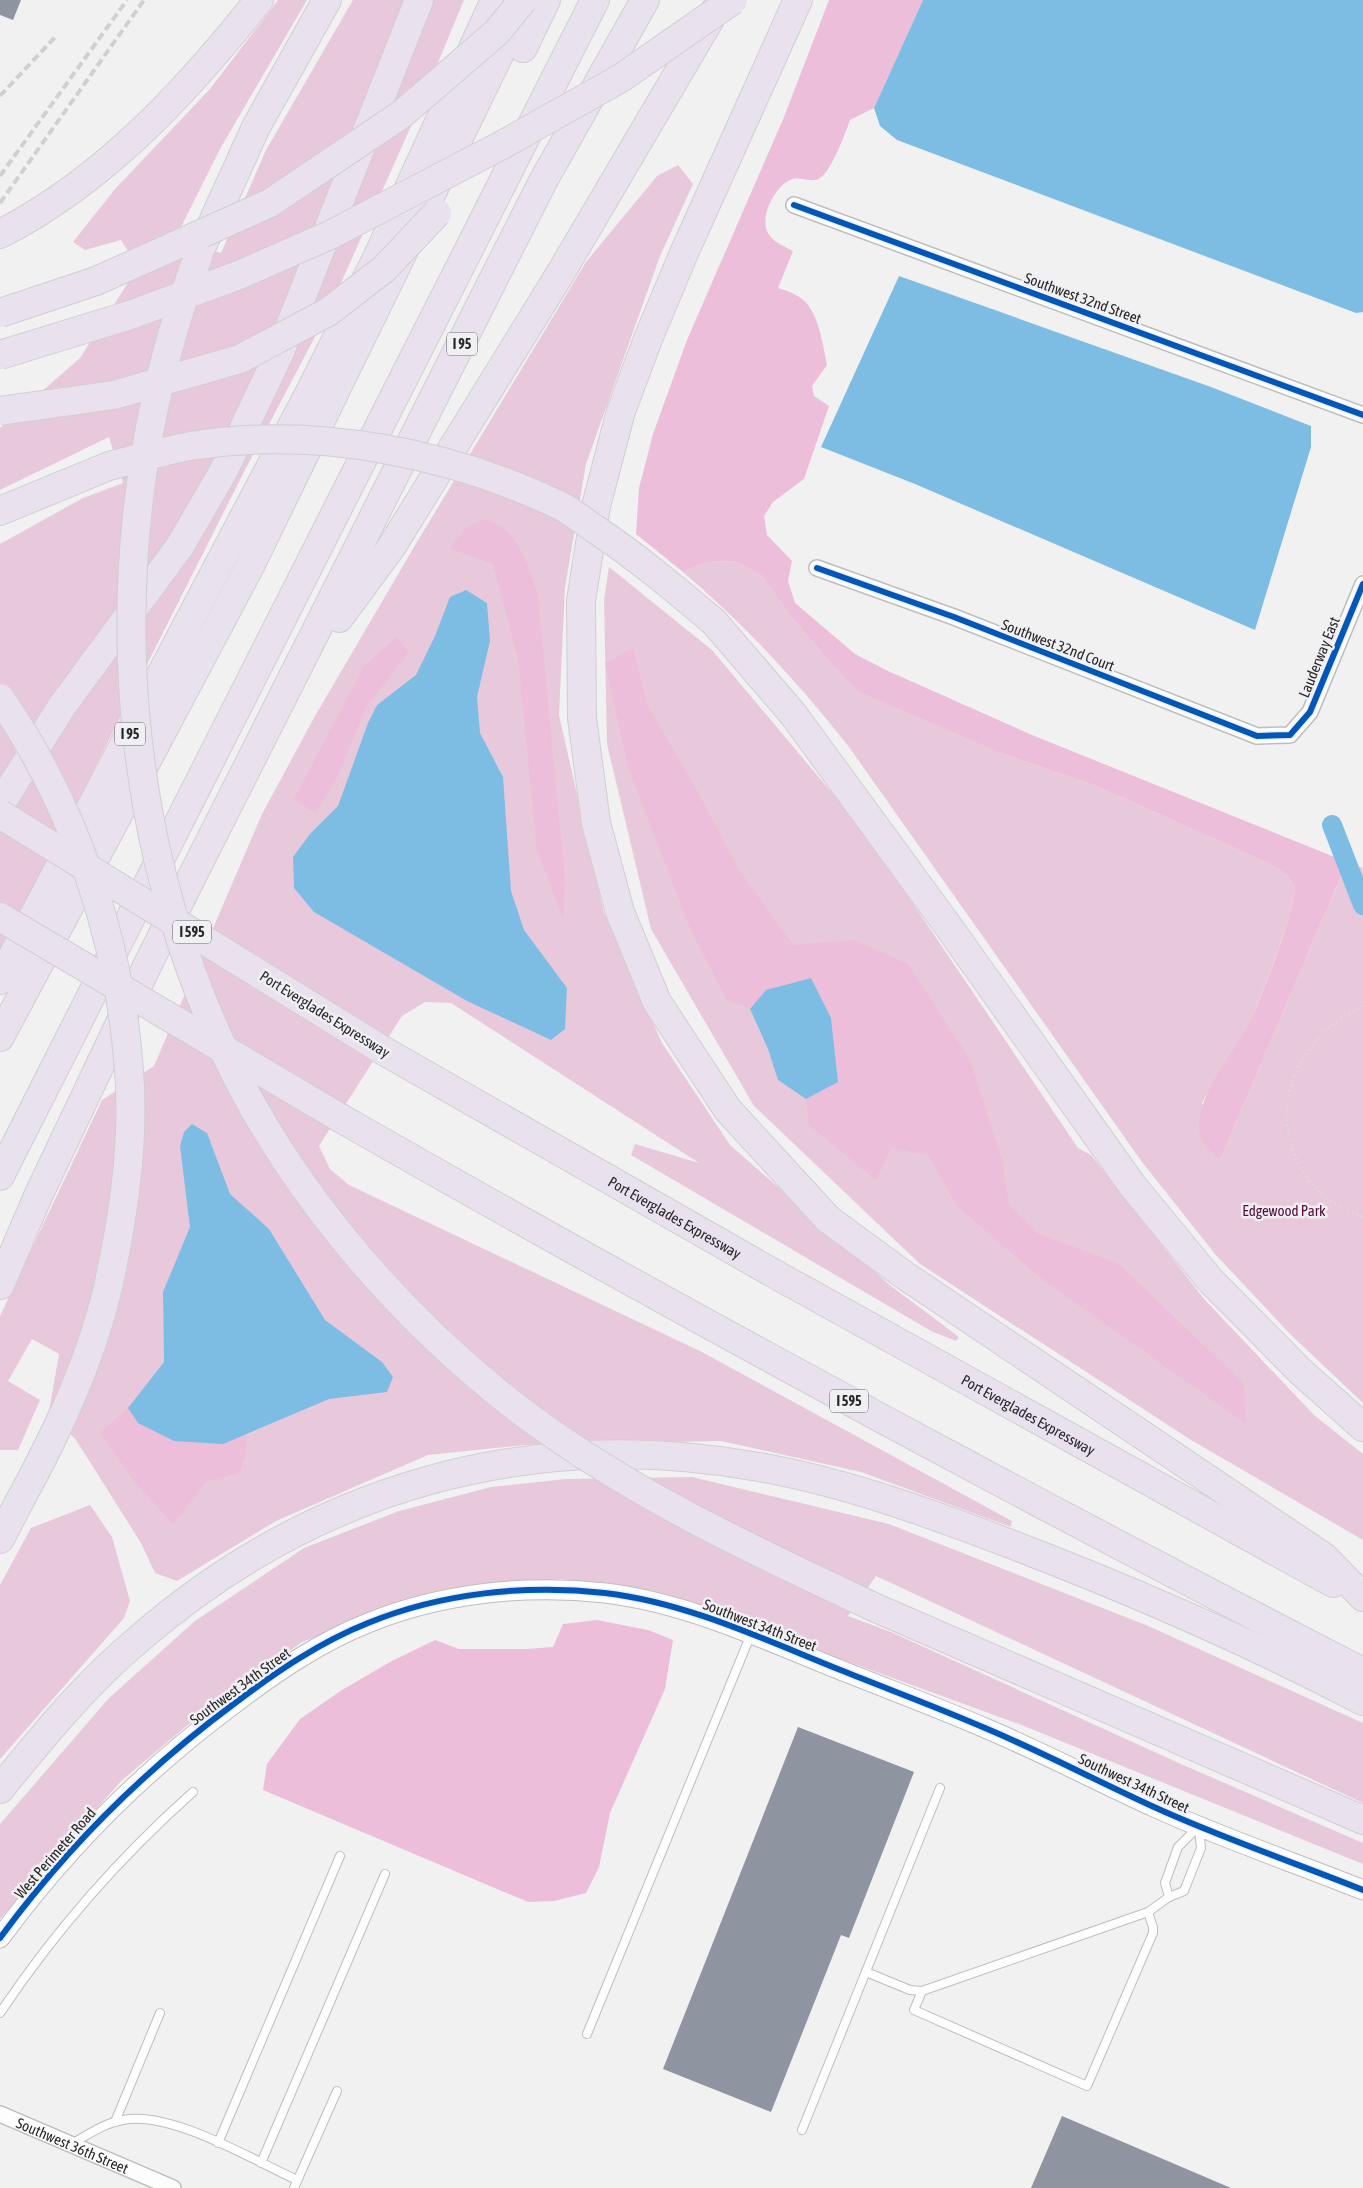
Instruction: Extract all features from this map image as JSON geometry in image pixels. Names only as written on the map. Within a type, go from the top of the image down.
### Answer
[{"type":"highway","points":[[0,234],[29,220],[104,164],[154,119],[195,78],[259,0]]},
{"type":"highway","points":[[327,0],[256,127],[198,257],[178,310],[164,360],[150,428],[132,568],[132,678],[140,754],[162,875],[180,940],[201,996],[230,1062],[296,1175],[339,1234],[380,1282],[427,1330],[468,1367],[521,1410],[574,1449],[633,1486],[738,1542],[876,1608],[1363,1820]]},
{"type":"highway","points":[[0,805],[62,706],[180,546],[224,472],[278,354],[419,0]]},
{"type":"highway","name":"I 95","points":[[0,980],[312,388],[380,251],[495,0]]},
{"type":"highway","points":[[0,313],[96,281],[270,203],[402,114],[497,32],[524,0]]},
{"type":"highway","points":[[0,1037],[249,568],[524,0]]},
{"type":"highway","points":[[0,411],[114,394],[240,359],[328,312],[384,269],[437,213],[546,0]]},
{"type":"highway","points":[[0,1176],[595,0]]},
{"type":"highway","name":"I 95","points":[[0,1285],[89,1086],[286,693],[542,184],[645,0]]},
{"type":"highway","points":[[286,693],[392,546],[560,274],[722,0]]},
{"type":"highway","points":[[0,355],[148,308],[239,275],[330,235],[502,145],[621,78],[733,0]]},
{"type":"highway","points":[[798,0],[684,253],[648,339],[621,411],[596,506],[581,601],[582,718],[596,823],[620,912],[657,1002],[728,1110],[828,1219],[907,1277],[1324,1557],[1363,1598]]},
{"type":"highway","points":[[0,511],[109,466],[197,445],[270,439],[360,445],[430,459],[496,479],[562,507],[629,551],[714,622],[793,714],[948,926],[1132,1185],[1210,1280],[1300,1371],[1363,1427]]},
{"type":"highway","points":[[0,698],[34,752],[74,834],[95,895],[112,959],[122,1010],[130,1072],[129,1135],[119,1226],[112,1269],[91,1343],[75,1388],[54,1437],[0,1539]]},
{"type":"highway","name":"Port Everglades Expressway","points":[[0,814],[384,1051],[782,1278],[1363,1598]]},
{"type":"highway","name":"I 595","points":[[0,917],[342,1120],[733,1338],[1016,1491],[1363,1672]]},
{"type":"highway","points":[[0,1789],[63,1714],[137,1640],[176,1608],[248,1557],[334,1514],[419,1483],[511,1462],[591,1453],[635,1453],[715,1460],[800,1475],[878,1497],[952,1521],[1138,1595],[1283,1661],[1363,1701]]},
{"type":"street","name":"Southwest 32nd Street","points":[[794,205],[1363,415]]},
{"type":"street","name":"Southwest 32nd Court","points":[[817,568],[954,617],[1257,736],[1290,735]]},
{"type":"street","name":"Lauderway East","points":[[1290,735],[1310,712],[1363,584]]},
{"type":"street","name":"Southwest 34th Street","points":[[111,1809],[194,1734],[283,1668],[340,1635],[376,1620],[422,1605],[501,1593],[556,1591],[606,1594],[698,1614],[750,1634],[985,1728],[1199,1826],[1363,1890]]},
{"type":"street","name":"West Perimeter Road","points":[[0,1938],[45,1882],[111,1809]]},
{"type":"street","name":"Southwest 36th Street","points":[[0,2114],[173,2188]]},
{"type":"lane","points":[[587,2034],[750,1634]]},
{"type":"lane","points":[[802,2130],[940,1788]]},
{"type":"lane","points":[[0,2013],[55,1939],[109,1873],[150,1831],[193,1792]]},
{"type":"lane","points":[[1169,1897],[1165,1883],[1178,1847],[1199,1826]]},
{"type":"lane","points":[[866,1972],[910,1990],[922,1991],[1148,1912],[1169,1897],[1184,1891],[1201,1848],[1199,1826]]},
{"type":"lane","points":[[218,2143],[340,1856]]},
{"type":"lane","points":[[261,2163],[385,1874]]},
{"type":"lane","points":[[922,1991],[914,2010],[1087,2086],[1153,1933],[1154,1927],[1148,1912]]},
{"type":"lane","points":[[115,2122],[160,2013]]},
{"type":"lane","points":[[71,2144],[115,2122],[134,2118],[161,2120],[261,2163],[296,2184],[337,2091]]},
{"type":"path","points":[[1363,1006],[1339,1021],[1310,1047],[1293,1078],[1286,1108],[1290,1139],[1295,1156],[1313,1186],[1326,1198],[1363,1216]]},
{"type":"green space","points":[[278,0],[307,0],[220,149],[175,239],[221,253],[266,150],[353,0],[464,0],[420,106],[328,312],[246,468],[0,956],[0,544],[83,498],[123,483],[109,437],[0,490],[0,428],[80,358],[138,267],[121,240],[85,250],[73,242],[115,189],[210,89]]},
{"type":"green space","points":[[678,165],[693,184],[660,256],[586,464],[565,587],[559,715],[604,913],[662,1043],[730,1145],[891,1286],[959,1337],[956,1341],[931,1331],[631,1155],[635,1144],[699,1163],[451,1003],[425,1002],[402,1016],[319,1146],[330,1169],[349,1185],[700,1351],[1012,1521],[1011,1527],[861,1472],[721,1441],[524,1445],[428,1455],[276,1521],[177,1581],[155,1573],[141,1543],[76,1440],[49,1411],[59,1354],[32,1339],[8,1381],[40,1400],[18,1450],[0,1450],[0,1316],[102,1100],[154,1066],[262,814],[315,716],[414,547],[586,262],[657,176]]},
{"type":"green space","name":"Edgewood Park","points":[[735,561],[761,575],[792,618],[837,670],[1006,755],[1096,786],[1270,864],[1290,880],[1294,887],[1294,897],[1277,954],[1261,996],[1244,1034],[1202,1103],[1220,1160],[1347,862],[1363,868],[1363,1403],[1290,1334],[1215,1254],[1142,1162],[849,747],[811,700],[770,655],[683,572],[708,562]]},
{"type":"green space","points":[[609,567],[712,650],[864,831],[1078,1148],[1091,1155],[1205,1300],[1314,1415],[1363,1454],[1363,1540],[1191,1440],[920,1264],[754,1106],[651,929],[607,744],[604,600]]},
{"type":"green space","points":[[692,1477],[889,1524],[1146,1625],[1363,1723],[1363,1803],[876,1576],[848,1616],[891,1632],[1181,1764],[1363,1843],[1363,1864],[1024,1726],[655,1591],[562,1579],[446,1589],[302,1642],[203,1712],[121,1781],[0,1919],[0,1824],[109,1698],[195,1621],[304,1548],[399,1511],[491,1487],[566,1479]]},
{"type":"green space","points":[[90,1505],[112,1537],[130,1601],[124,1618],[0,1759],[0,1585],[31,1528]]},
{"type":"shaded area","points":[[829,0],[923,0],[874,108],[850,120],[838,151],[825,174],[817,180],[798,178],[784,184],[773,197],[766,214],[766,230],[770,236],[793,251],[778,288],[802,299],[812,311],[818,326],[827,365],[812,386],[814,396],[829,406],[804,479],[773,502],[764,516],[767,535],[792,561],[788,581],[795,603],[855,654],[888,671],[1032,735],[1347,862],[1220,1160],[1206,1147],[1201,1139],[1199,1130],[1200,1116],[1209,1089],[1247,1027],[1268,979],[1294,897],[1294,887],[1287,876],[1270,864],[1096,786],[1006,755],[860,692],[837,670],[792,618],[761,575],[735,561],[708,562],[683,572],[636,534],[639,488],[653,434],[687,340],[784,117]]},
{"type":"shaded area","points":[[483,519],[496,524],[514,539],[526,560],[538,596],[565,882],[563,919],[537,850],[518,659],[493,564],[449,548],[466,528]]},
{"type":"shaded area","points":[[397,637],[409,652],[367,706],[335,782],[315,813],[294,799],[364,666]]},
{"type":"shaded area","points":[[633,648],[647,704],[699,794],[739,870],[793,945],[854,940],[908,964],[970,1060],[1002,1160],[1009,1205],[1037,1233],[1119,1264],[1244,1384],[1246,1424],[1042,1279],[957,1206],[928,1155],[891,1148],[876,1180],[809,1125],[806,1099],[838,1081],[831,1018],[811,978],[766,990],[750,1009],[727,1000],[691,931],[628,767],[605,663]]},
{"type":"shaded area","points":[[128,1408],[138,1423],[223,1444],[246,1434],[246,1451],[240,1473],[207,1481],[173,1524],[135,1482],[100,1433]]},
{"type":"shaded area","points":[[597,1620],[648,1630],[673,1640],[665,1689],[610,1813],[599,1867],[586,1893],[554,1901],[528,1902],[263,1790],[267,1764],[300,1719],[342,1690],[390,1662],[435,1640],[459,1649],[553,1647],[563,1624]]},
{"type":"water","points":[[923,0],[1363,0],[1363,312],[1356,313],[897,140],[880,126],[874,108]]},
{"type":"water","points":[[899,276],[1211,387],[1311,426],[1311,447],[1255,630],[915,484],[821,447]]},
{"type":"water","points":[[466,590],[487,603],[490,641],[477,697],[480,733],[503,777],[511,891],[524,930],[567,988],[565,1029],[551,1040],[467,1001],[314,912],[294,888],[293,857],[310,834],[338,806],[368,723],[377,705],[416,675],[435,636],[450,597]]},
{"type":"water","points":[[811,978],[831,1018],[838,1082],[806,1099],[778,1080],[768,1049],[750,1009],[766,990]]},
{"type":"water","points":[[192,1124],[207,1133],[230,1194],[269,1229],[325,1320],[382,1362],[393,1377],[387,1392],[329,1399],[223,1444],[174,1441],[138,1423],[128,1408],[164,1362],[163,1292],[190,1227],[180,1146],[184,1132]]},
{"type":"building","points":[[0,0],[21,0],[13,20],[0,15]]},
{"type":"building","points":[[798,1727],[914,1772],[849,1938],[841,1935],[771,2112],[663,2069]]},
{"type":"building","points":[[1062,2116],[1231,2188],[1031,2188]]},
{"type":"waterway","points":[[1332,825],[1363,905]]},
{"type":"railway","points":[[0,176],[127,0]]},
{"type":"railway","points":[[0,203],[144,0]]},
{"type":"railway","points":[[0,96],[57,35]]},
{"type":"cycle path","points":[[794,205],[1363,415]]},
{"type":"cycle path","points":[[817,568],[954,617],[1257,736],[1290,735],[1310,712],[1363,584]]},
{"type":"cycle path","points":[[0,1938],[25,1905],[80,1841],[139,1783],[202,1728],[282,1669],[333,1639],[396,1613],[425,1604],[455,1598],[515,1591],[575,1590],[637,1598],[668,1605],[729,1625],[985,1728],[1133,1797],[1232,1840],[1363,1890]]}]
